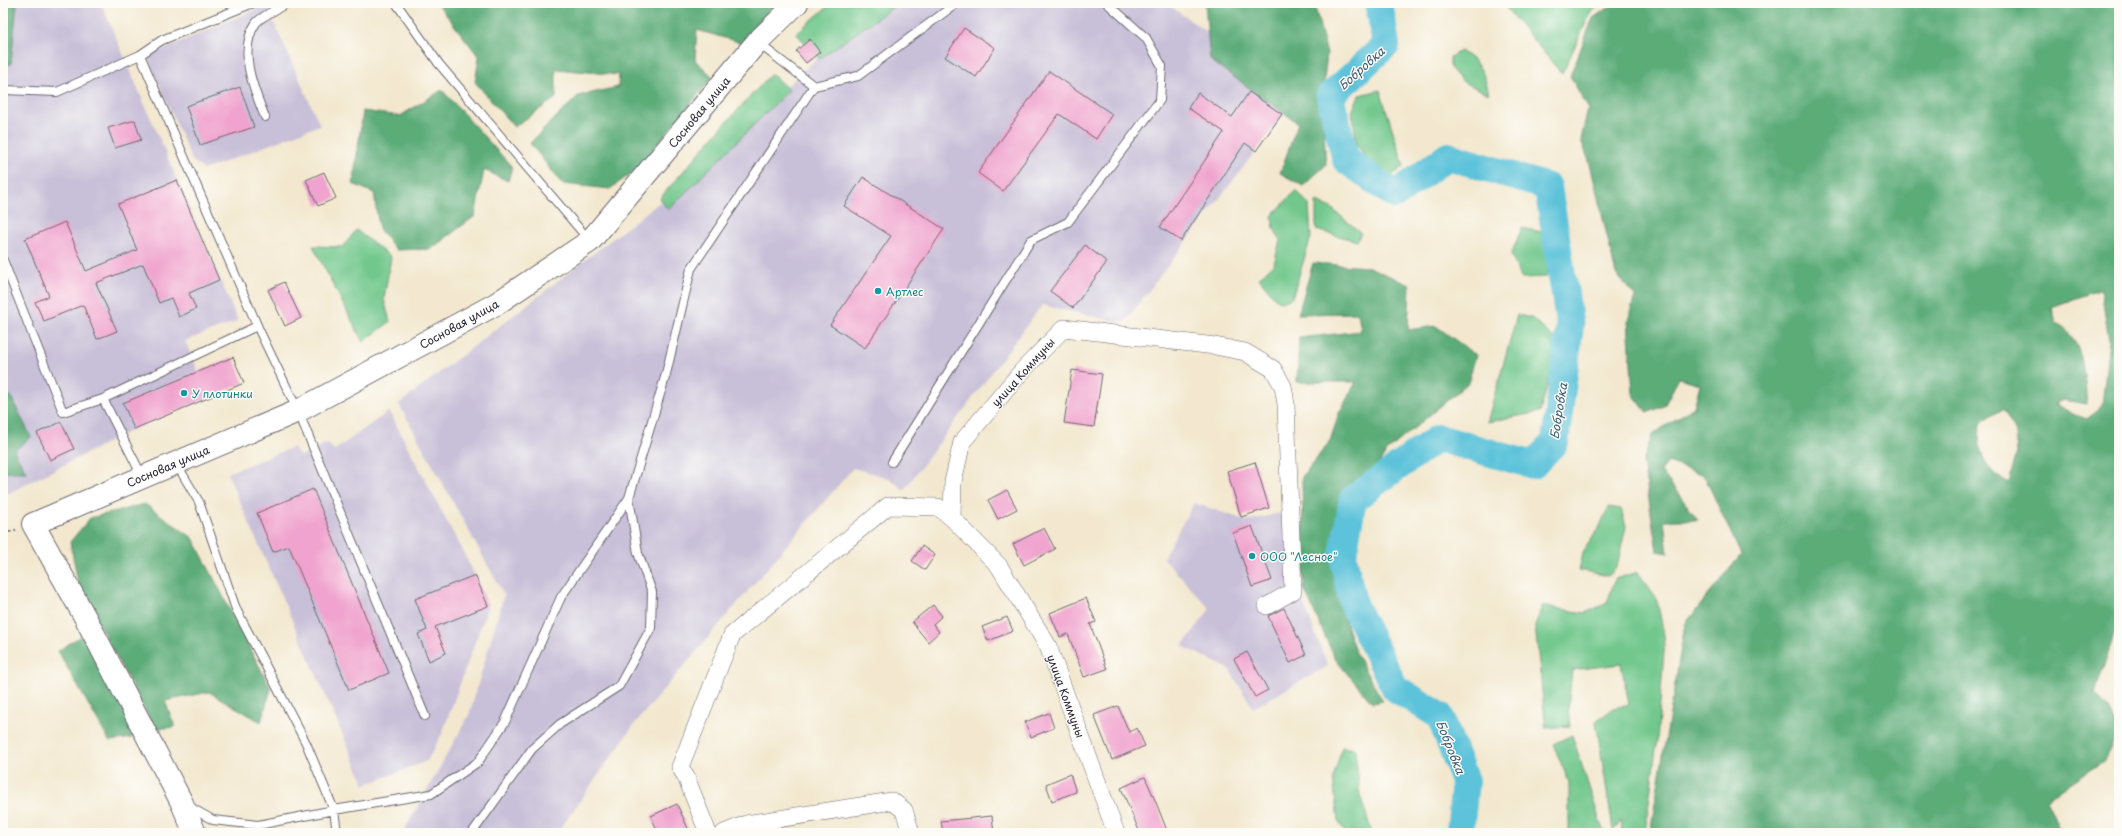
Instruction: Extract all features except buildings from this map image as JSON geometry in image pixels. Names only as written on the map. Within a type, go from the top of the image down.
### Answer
[{"type":"street","name":"Сосновая улица","points":[[181,802],[85,617],[33,524],[298,411],[496,304],[590,241],[758,42],[797,3]]},
{"type":"street","name":"улица Коммуны","points":[[1116,833],[1048,646],[999,566],[952,518],[953,482],[962,442],[1022,371],[1064,328],[1215,346],[1245,352],[1274,369],[1283,386],[1286,404],[1293,591],[1267,606]]},
{"type":"street","points":[[708,833],[680,767],[732,635],[888,506],[938,507],[952,518]]},
{"type":"street","points":[[724,833],[746,824],[892,801],[904,810],[911,833]]},
{"type":"street","points":[[181,802],[195,833]]},
{"type":"lane","points":[[3,90],[57,92],[140,54],[162,40],[253,3]]},
{"type":"lane","points":[[264,117],[250,79],[248,40],[257,22],[287,3]]},
{"type":"lane","points":[[396,3],[439,64],[590,241]]},
{"type":"lane","points":[[181,802],[213,820],[258,825],[334,810],[431,794],[478,762],[505,722],[561,597],[629,498],[666,374],[692,269],[814,86],[858,76],[957,3]]},
{"type":"lane","points":[[892,462],[1030,240],[1068,222],[1160,100],[1162,66],[1146,38],[1107,3]]},
{"type":"lane","points":[[758,42],[814,86]]},
{"type":"lane","points":[[140,54],[257,326],[298,411],[425,716]]},
{"type":"lane","points":[[3,260],[63,412],[103,400],[257,326]]},
{"type":"lane","points":[[103,400],[143,477]]},
{"type":"lane","points":[[176,463],[199,502],[236,609],[306,743],[334,810],[337,833]]},
{"type":"lane","points":[[472,833],[532,748],[560,724],[619,686],[651,628],[652,592],[638,553],[629,498]]},
{"type":"shaded area","points":[[3,3],[101,3],[238,321],[185,341],[198,371],[123,403],[134,429],[3,496]]},
{"type":"shaded area","name":"Артлес","points":[[877,3],[1166,3],[1297,97],[1124,323],[1042,305],[904,490],[889,478],[853,468],[636,722],[557,833],[403,833],[469,715],[504,595],[399,404],[665,198]]},
{"type":"shaded area","points":[[266,5],[320,125],[204,170],[192,160],[147,56]]},
{"type":"shaded area","points":[[389,411],[475,575],[488,606],[442,734],[427,761],[365,785],[227,473],[294,447],[300,457],[326,443],[335,450]]},
{"type":"shaded area","name":"ООО \"Лесное\"","points":[[1194,503],[1248,521],[1296,509],[1299,592],[1328,666],[1253,708],[1229,669],[1182,646],[1210,609],[1163,558]]},
{"type":"green space","points":[[3,3],[17,3],[11,64],[3,66]]},
{"type":"green space","points":[[437,3],[776,3],[742,43],[697,30],[695,60],[713,77],[636,170],[610,189],[562,184],[530,143],[578,96],[618,87],[619,75],[556,69],[556,98],[514,127],[475,82],[479,57]]},
{"type":"green space","points":[[832,3],[899,3],[819,59],[796,33]]},
{"type":"green space","points":[[1205,3],[1314,3],[1327,54],[1322,98],[1326,165],[1303,186],[1280,173],[1298,123],[1210,60]]},
{"type":"green space","points":[[1502,3],[1604,3],[1591,12],[1562,74]]},
{"type":"green space","points":[[1615,3],[2119,3],[2119,633],[2114,634],[2095,694],[2110,709],[2118,732],[2105,760],[2046,799],[2061,833],[1650,833],[1685,624],[1741,555],[1704,475],[1668,462],[1661,471],[1698,520],[1664,520],[1668,553],[1657,551],[1643,462],[1652,435],[1694,407],[1700,384],[1679,378],[1664,406],[1647,413],[1633,394],[1628,320],[1635,296],[1616,274],[1590,164],[1581,140],[1588,108],[1570,76],[1593,18]],"holes":[[[2101,289],[2109,341],[2102,406],[2086,419],[2054,404],[2063,400],[2087,404],[2084,370],[2078,348],[2073,338],[2066,330],[2056,323],[2052,307]],[[2003,409],[2014,428],[2017,452],[2009,483],[1992,471],[1987,465],[1983,459],[1980,443],[1980,423]]]},
{"type":"green space","points":[[1460,51],[1472,59],[1480,68],[1489,94],[1463,82],[1450,68],[1450,57]]},
{"type":"green space","points":[[771,74],[789,90],[668,210],[660,198]]},
{"type":"green space","points":[[442,90],[512,167],[508,181],[484,170],[475,216],[431,249],[396,250],[379,229],[374,193],[353,184],[363,111],[400,116]]},
{"type":"green space","points":[[1380,90],[1404,166],[1390,177],[1373,168],[1357,145],[1352,112],[1359,95]]},
{"type":"green space","points":[[1296,190],[1309,205],[1311,237],[1292,298],[1281,302],[1274,297],[1259,278],[1274,264],[1280,240],[1274,228],[1272,216]]},
{"type":"green space","points":[[1316,202],[1330,207],[1361,233],[1357,241],[1316,230]]},
{"type":"green space","points":[[1522,228],[1547,233],[1552,258],[1546,277],[1521,278],[1511,254]]},
{"type":"green space","points":[[356,230],[391,257],[384,299],[390,322],[363,342],[313,246],[343,247]]},
{"type":"green space","points":[[1313,263],[1369,267],[1410,285],[1408,330],[1436,326],[1476,355],[1468,383],[1387,451],[1373,473],[1343,491],[1338,550],[1339,587],[1346,625],[1353,645],[1383,701],[1372,703],[1335,659],[1304,589],[1302,477],[1330,441],[1339,413],[1356,382],[1297,382],[1299,338],[1361,331],[1358,313],[1298,314]]},
{"type":"green space","points":[[1517,315],[1532,318],[1559,343],[1540,412],[1487,422]]},
{"type":"green space","points":[[10,395],[31,437],[14,451],[26,472],[3,472],[3,402]]},
{"type":"green space","points":[[145,504],[193,538],[271,689],[261,722],[209,692],[165,701],[175,727],[155,729],[79,587],[70,542],[90,518]]},
{"type":"green space","points":[[1609,507],[1621,509],[1626,526],[1617,568],[1608,576],[1579,570],[1584,550],[1599,528]]},
{"type":"green space","points":[[1638,572],[1657,600],[1665,640],[1657,741],[1645,833],[1621,833],[1622,820],[1613,830],[1596,721],[1614,708],[1629,704],[1621,664],[1572,670],[1568,708],[1570,726],[1546,728],[1535,626],[1542,606],[1585,613],[1607,603],[1615,579]]},
{"type":"green space","points":[[82,635],[136,731],[133,738],[109,741],[58,651]]},
{"type":"green space","points":[[1572,735],[1604,833],[1569,833],[1569,782],[1553,744]]},
{"type":"green space","points":[[1342,747],[1355,749],[1360,795],[1372,833],[1346,833],[1338,821],[1333,779]]},
{"type":"waterway","name":"Бобровка","points":[[1379,3],[1386,45],[1330,96],[1346,160],[1395,195],[1448,156],[1548,187],[1570,326],[1555,442],[1533,465],[1438,438],[1353,499],[1343,555],[1353,604],[1395,688],[1440,716],[1465,781],[1460,833]]},
{"type":"place","name":"Артлес","points":[[878,291]]},
{"type":"place","name":"У плотинки","points":[[184,393]]},
{"type":"place","name":"ООО \"Лесное\"","points":[[1252,556]]}]
